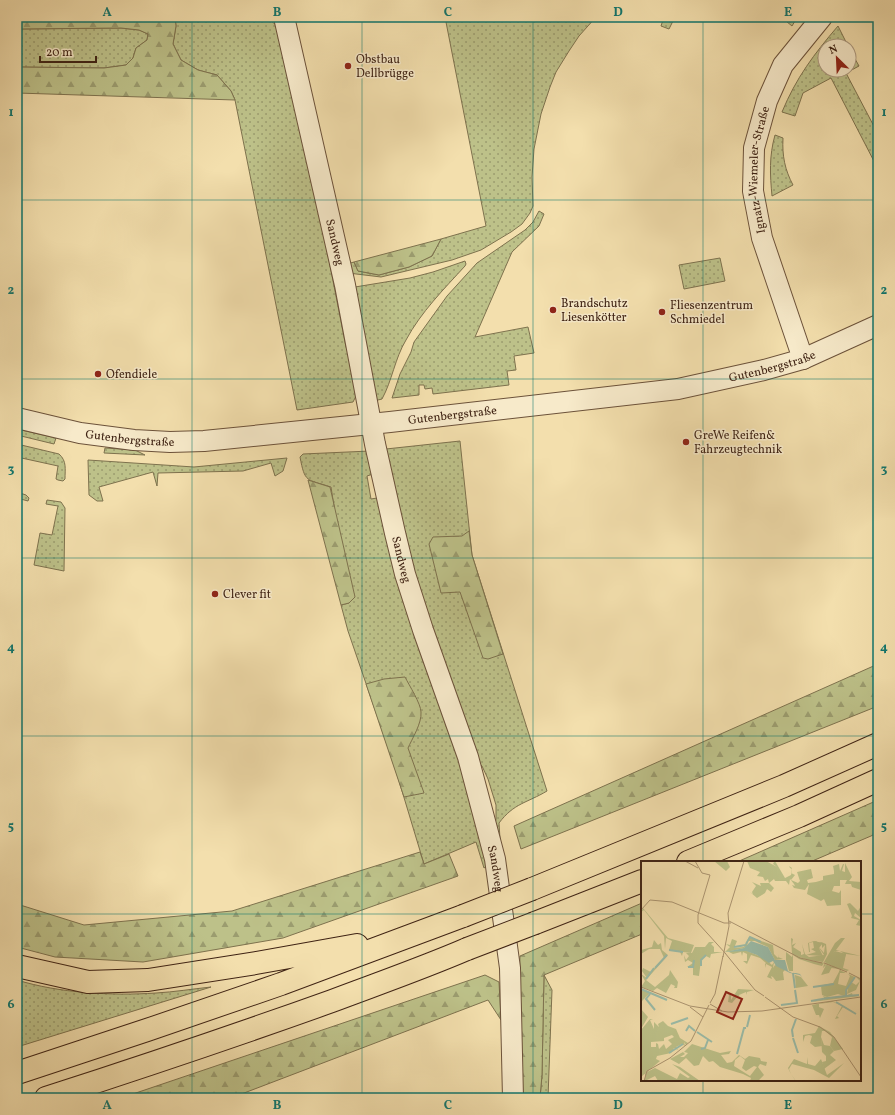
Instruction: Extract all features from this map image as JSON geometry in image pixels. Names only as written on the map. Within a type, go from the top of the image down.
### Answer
[{"type":"highway","points":[[17,1073],[252,994],[416,934],[532,889],[784,786],[878,744]]},
{"type":"highway","points":[[690,861],[799,816],[878,780]]},
{"type":"highway","points":[[46,1098],[158,1062],[283,1019],[429,965],[641,881]]},
{"type":"highway","points":[[17,966],[88,982],[148,980],[256,963],[416,934]]},
{"type":"street","name":"Sandweg","points":[[284,17],[345,285],[371,424],[395,533],[423,630],[468,757],[495,859],[510,968],[514,1098]]},
{"type":"street","name":"Ignatz-Wiemeler-Straße","points":[[803,359],[762,238],[753,191],[754,148],[767,101],[783,66],[822,17]]},
{"type":"street","name":"Gutenbergstraße","points":[[17,418],[80,433],[134,440],[170,442],[212,440],[371,424],[678,389],[764,370],[803,359],[878,325]]},
{"type":"green space","points":[[17,17],[175,17],[176,26],[173,44],[181,60],[198,70],[217,75],[231,91],[235,100],[17,93],[17,67],[104,68],[126,65],[133,58],[136,48],[147,40],[148,34],[139,30],[121,28],[17,29]]},
{"type":"green space","points":[[175,17],[259,17],[270,20],[276,25],[325,240],[346,347],[355,370],[358,392],[353,402],[297,410],[235,100],[231,91],[217,75],[198,70],[181,60],[173,44],[176,26]]},
{"type":"green space","points":[[445,17],[596,17],[579,36],[569,51],[556,72],[550,87],[541,114],[534,149],[532,177],[533,206],[522,224],[481,250],[452,260],[381,277],[348,273],[347,264],[354,262],[358,271],[379,275],[409,267],[432,256],[441,239],[486,226]]},
{"type":"green space","points":[[664,17],[675,17],[669,29],[661,26]]},
{"type":"green space","points":[[781,17],[791,17],[795,21],[792,26]]},
{"type":"green space","points":[[838,26],[844,38],[828,38]]},
{"type":"green space","points":[[121,28],[139,30],[148,34],[147,40],[136,48],[133,58],[126,65],[104,68],[17,67],[17,29]]},
{"type":"green space","points":[[817,52],[817,78],[831,78],[803,93],[795,116],[782,112],[793,88]]},
{"type":"green space","points":[[831,78],[849,78],[878,134],[878,169]]},
{"type":"green space","points":[[775,135],[783,138],[785,163],[793,185],[772,196],[770,166]]},
{"type":"green space","points":[[539,211],[544,214],[539,226],[512,252],[475,337],[528,327],[534,353],[514,356],[516,370],[507,371],[509,385],[433,394],[432,388],[425,389],[424,385],[419,385],[419,395],[392,398],[400,374],[411,352],[414,342],[447,296],[477,263],[525,230],[533,222]]},
{"type":"green space","points":[[441,239],[432,256],[409,267],[379,275],[358,271],[354,262]]},
{"type":"green space","points":[[720,258],[725,281],[684,289],[679,265]]},
{"type":"green space","points":[[465,261],[465,266],[433,301],[412,330],[402,347],[382,399],[374,401],[355,287],[410,278]]},
{"type":"green space","points":[[17,429],[56,438],[54,444],[17,435]]},
{"type":"green space","points":[[460,441],[472,555],[547,791],[521,804],[505,816],[499,823],[500,839],[494,829],[496,805],[488,779],[482,766],[472,757],[426,625],[386,449]]},
{"type":"green space","points":[[17,444],[59,454],[64,462],[65,479],[63,481],[56,479],[58,466],[17,457]]},
{"type":"green space","points":[[105,448],[135,450],[145,455],[104,453]]},
{"type":"green space","points":[[370,451],[376,473],[367,476],[371,499],[377,498],[471,790],[487,866],[484,868],[476,842],[424,864],[396,771],[348,631],[341,605],[349,603],[331,487],[308,479],[303,472],[300,457],[303,454]]},
{"type":"green space","points":[[287,458],[283,471],[275,476],[271,463],[243,471],[158,473],[157,486],[153,472],[99,487],[103,501],[97,501],[89,495],[88,460],[194,467]]},
{"type":"green space","points":[[308,480],[330,487],[355,597],[349,603],[341,605]]},
{"type":"green space","points":[[17,492],[26,495],[29,498],[28,501],[17,498]]},
{"type":"green space","points":[[47,500],[61,502],[65,508],[64,571],[34,565],[40,533],[52,535],[58,506],[46,504]]},
{"type":"green space","points":[[469,531],[472,555],[503,654],[488,659],[483,658],[460,592],[441,593],[429,544],[433,537],[462,536]]},
{"type":"green space","points":[[878,664],[878,706],[521,849],[514,826]]},
{"type":"green space","points":[[405,677],[417,700],[421,712],[420,721],[408,748],[424,793],[404,797],[366,684],[384,679]]},
{"type":"green space","points":[[878,800],[878,833],[812,861],[739,861]]},
{"type":"green space","points":[[420,852],[424,864],[449,854],[458,876],[283,938],[143,962],[55,957],[17,947],[17,904],[84,925],[232,911]]},
{"type":"green space","points":[[641,903],[641,934],[544,975],[542,1075],[540,1098],[519,1098],[521,1008],[519,982],[520,956]]},
{"type":"green space","points":[[485,975],[499,982],[501,1020],[488,1000],[231,1098],[121,1098]]},
{"type":"green space","points":[[544,975],[552,990],[548,1098],[540,1098],[542,1075]]},
{"type":"green space","points":[[17,980],[68,991],[104,994],[156,993],[211,987],[17,1047]]},
{"type":"place","name":"Obstbau Dellbrügge","points":[[348,66]]},
{"type":"place","name":"Brandschutz Liesenkötter","points":[[553,310]]},
{"type":"place","name":"Fliesenzentrum Schmiedel","points":[[662,312]]},
{"type":"place","name":"Ofendiele","points":[[98,374]]},
{"type":"place","name":"GreWe Reifen& Fahrzeugtechnik","points":[[686,442]]},
{"type":"place","name":"Clever fit","points":[[215,594]]}]
